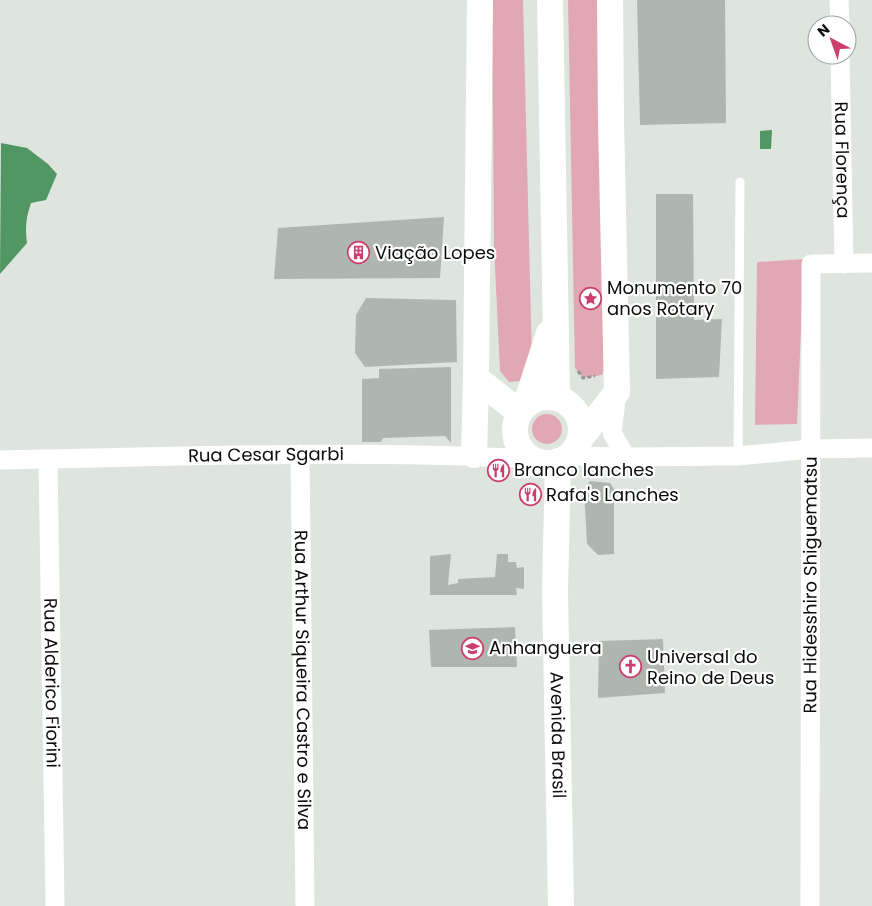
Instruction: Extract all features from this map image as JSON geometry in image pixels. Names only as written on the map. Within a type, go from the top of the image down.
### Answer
[{"type":"street","points":[[474,455],[480,0]]},
{"type":"street","points":[[550,0],[555,319],[559,399]]},
{"type":"street","points":[[610,0],[617,392],[612,433],[626,457]]},
{"type":"street","points":[[839,0],[840,15]]},
{"type":"street","name":"Rua Florença","points":[[840,65],[844,264]]},
{"type":"street","points":[[844,264],[872,263]]},
{"type":"street","name":"Rua Hidesshiro Shiguematsu","points":[[810,906],[811,264],[844,264]]},
{"type":"street","points":[[555,319],[520,413],[515,433],[523,452],[556,456]]},
{"type":"street","points":[[476,378],[520,413]]},
{"type":"street","points":[[474,455],[520,413],[546,396],[559,399],[617,392]]},
{"type":"street","points":[[556,456],[617,392]]},
{"type":"street","points":[[556,456],[581,428],[579,418],[574,409],[559,399]]},
{"type":"street","name":"Rua Cesar Sgarbi","points":[[0,460],[300,454],[626,457],[738,456],[811,449],[872,448]]},
{"type":"street","name":"Rua Arthur Siqueira Castro e Silva","points":[[300,454],[305,906]]},
{"type":"street","name":"Avenida Brasil","points":[[556,456],[555,591],[561,906]]},
{"type":"street","name":"Rua Alderico Fiorini","points":[[48,459],[55,906]]},
{"type":"lane","points":[[738,456],[740,182]]},
{"type":"shaded area","points":[[492,0],[523,0],[532,362],[520,381],[509,382],[500,371],[494,246]]},
{"type":"shaded area","points":[[568,0],[603,0],[608,361],[602,375],[583,378],[575,368]]},
{"type":"shaded area","points":[[772,130],[771,149],[760,149],[760,131]]},
{"type":"shaded area","points":[[1,143],[27,148],[48,164],[57,174],[46,200],[31,203],[26,223],[27,243],[0,274]]},
{"type":"shaded area","points":[[804,259],[797,424],[755,425],[757,262]]},
{"type":"shaded area","points":[[547,414],[558,418],[562,429],[558,440],[547,444],[536,440],[532,429],[536,418]]},
{"type":"building","points":[[637,0],[725,0],[726,123],[640,125]]},
{"type":"building","points":[[656,194],[693,194],[694,320],[722,319],[719,377],[656,379]]},
{"type":"building","name":"Viação Lopes","points":[[444,217],[440,278],[274,279],[278,228]]},
{"type":"building","points":[[366,298],[456,300],[457,362],[365,367],[355,353],[356,315]]},
{"type":"building","points":[[451,367],[451,443],[445,436],[383,438],[381,442],[362,442],[362,379],[379,378],[379,369]]},
{"type":"building","points":[[590,481],[610,483],[614,489],[614,554],[598,555],[587,544],[584,490]]},
{"type":"building","points":[[451,554],[448,585],[458,583],[458,579],[495,577],[497,554],[508,554],[508,562],[516,562],[517,568],[524,567],[524,589],[516,588],[517,595],[430,595],[430,556]]},
{"type":"building","name":"Anhanguera","points":[[515,627],[517,667],[431,667],[429,630]]},
{"type":"building","name":"Universal do Reino de Deus","points":[[663,639],[665,693],[598,698],[599,641]]},
{"type":"place","name":"Viação Lopes","points":[[359,253]]},
{"type":"place","name":"Monumento 70 anos Rotary","points":[[591,298]]},
{"type":"place","name":"Branco lanches","points":[[498,470]]},
{"type":"place","name":"Rafa's Lanches","points":[[530,495]]},
{"type":"place","name":"Anhanguera","points":[[473,648]]},
{"type":"place","name":"Universal do Reino de Deus","points":[[631,667]]}]
